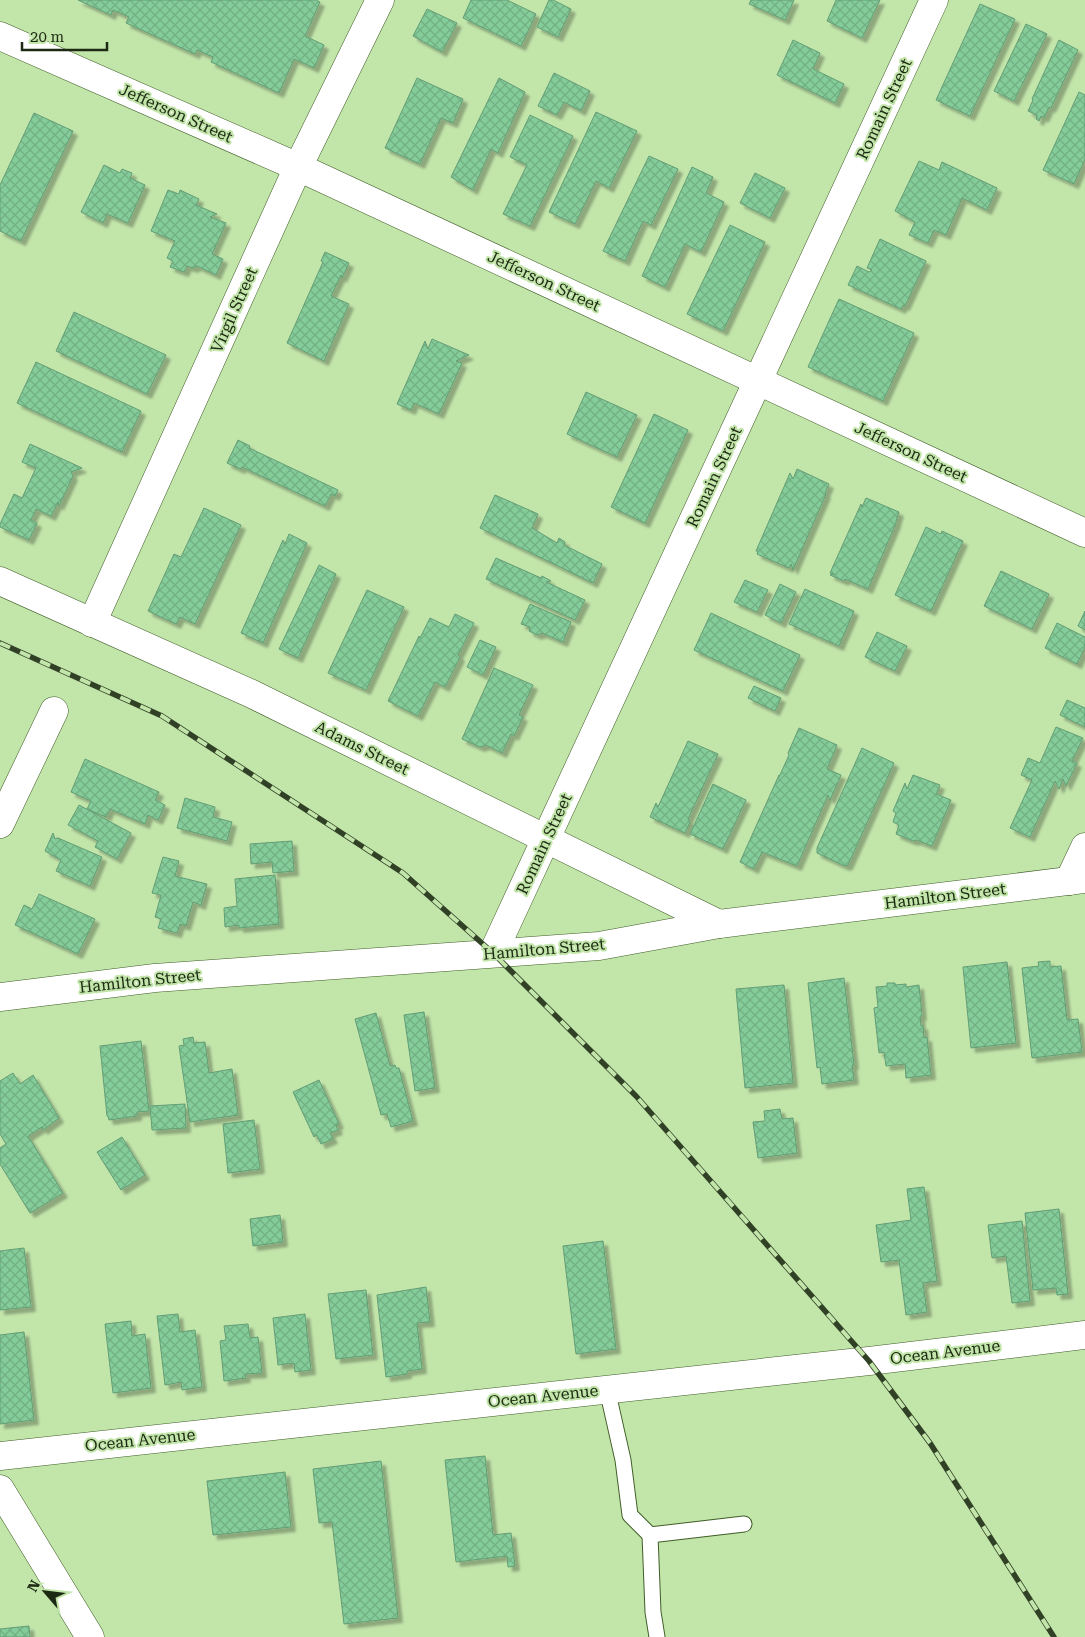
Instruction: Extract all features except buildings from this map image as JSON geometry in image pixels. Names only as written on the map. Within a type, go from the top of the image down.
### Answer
[{"type":"street","name":"Virgil Street","points":[[92,623],[298,167],[380,0]]},
{"type":"street","name":"Romain Street","points":[[493,953],[934,0]]},
{"type":"street","name":"Jefferson Street","points":[[0,36],[298,167],[1085,533]]},
{"type":"street","name":"Adams Street","points":[[0,581],[252,694],[719,924]]},
{"type":"street","points":[[0,824],[54,711]]},
{"type":"street","points":[[1077,880],[1085,847]]},
{"type":"street","name":"Hamilton Street","points":[[0,997],[155,978],[599,946],[719,924],[1077,880]]},
{"type":"street","name":"Ocean Avenue","points":[[0,1456],[1085,1335]]},
{"type":"street","points":[[0,1489],[90,1637]]},
{"type":"lane","points":[[607,1389],[623,1460],[630,1515],[650,1535],[657,1637]]},
{"type":"lane","points":[[650,1535],[744,1524]]},
{"type":"railway","points":[[0,643],[162,716],[403,873],[493,953],[636,1096],[869,1361],[930,1443],[1054,1637]]}]
